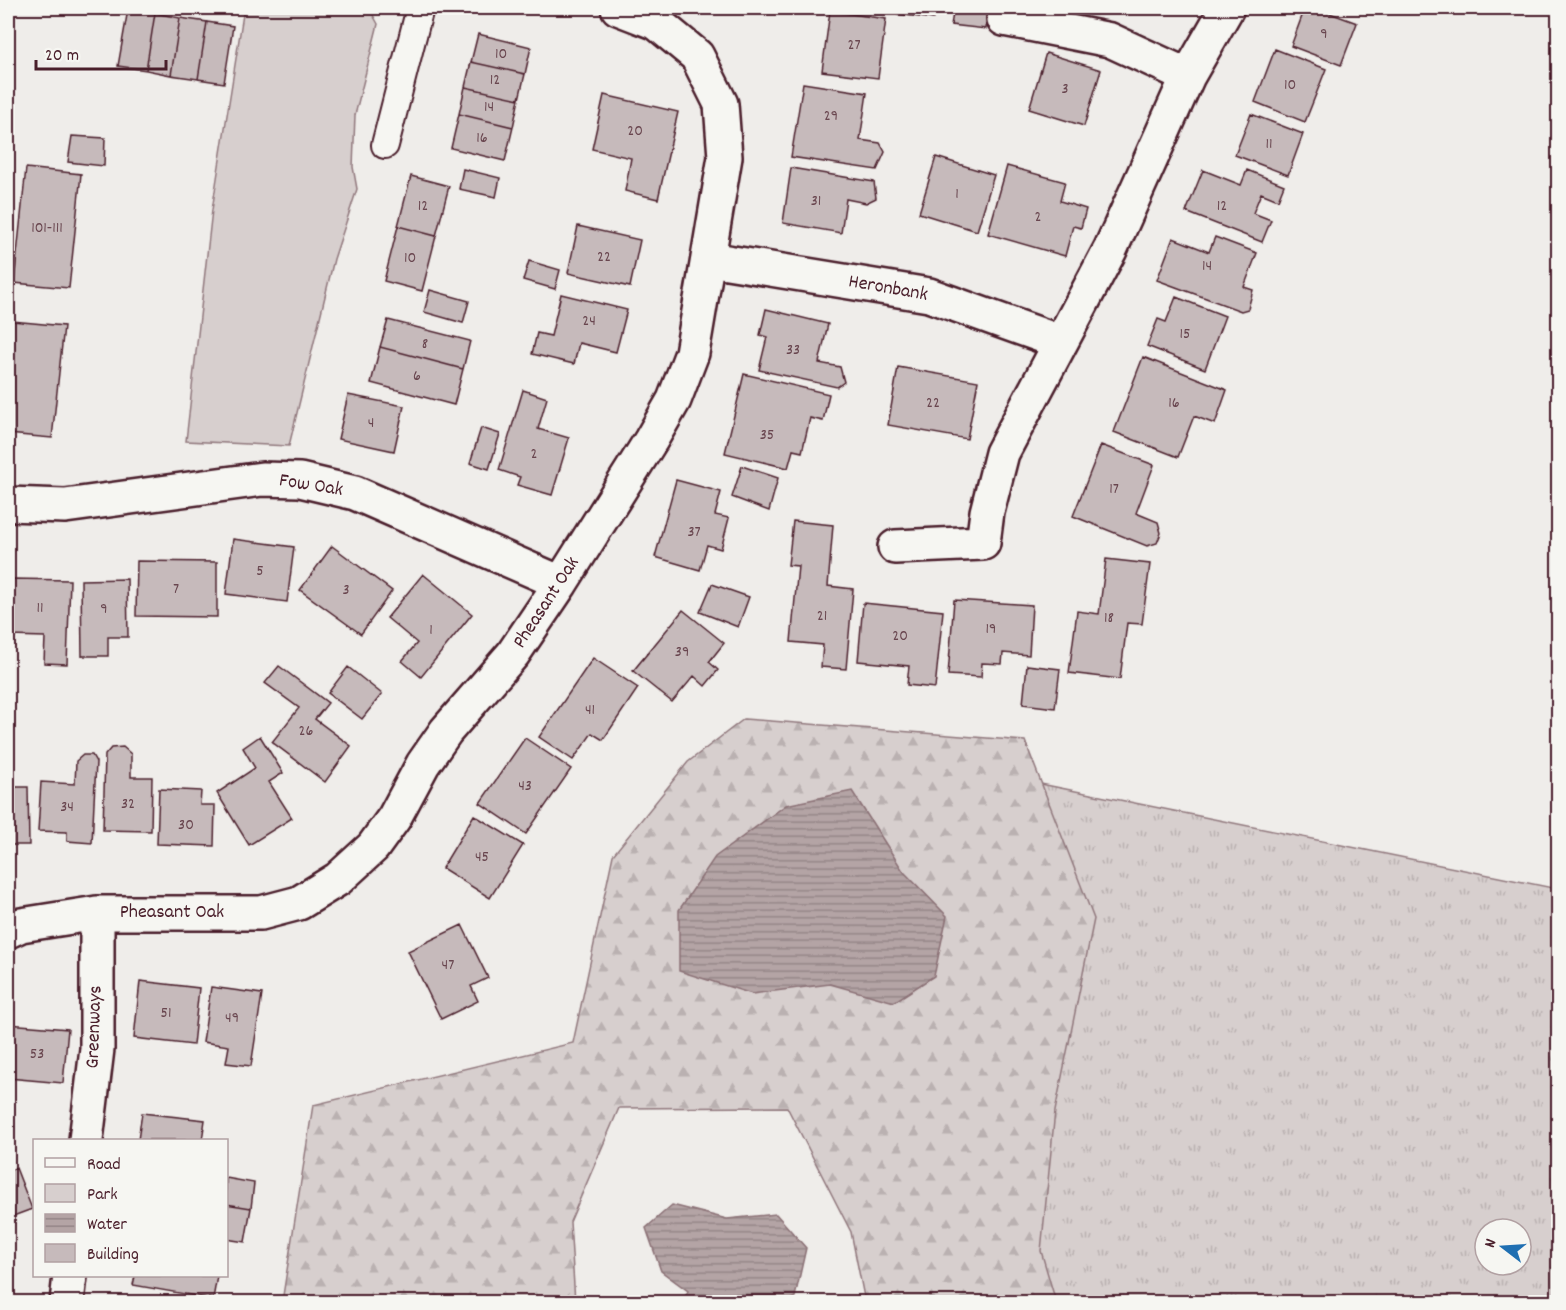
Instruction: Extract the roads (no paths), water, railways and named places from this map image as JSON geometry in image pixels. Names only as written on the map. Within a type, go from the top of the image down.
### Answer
[{"type":"street","name":"Pheasant Oak","points":[[8,931],[21,925],[97,913],[261,913],[299,903],[338,879],[373,847],[394,818],[446,731],[513,654],[561,583],[674,400],[692,353],[725,157],[721,104],[697,56],[657,23],[618,8]]},
{"type":"street","points":[[895,548],[983,543],[987,512],[1002,453],[1110,250],[1188,76],[1227,8]]},
{"type":"street","points":[[1004,19],[1110,40],[1188,76]]},
{"type":"street","name":"Heronbank","points":[[709,260],[929,295],[1060,342]]},
{"type":"street","name":"Fow Oak","points":[[8,504],[65,506],[262,479],[300,480],[356,493],[561,583]]},
{"type":"street","name":"Greenways","points":[[86,1139],[97,1049],[97,913]]},
{"type":"street","points":[[67,1302],[70,1277]]},
{"type":"lane","points":[[385,145],[420,8]]},
{"type":"water","points":[[852,791],[903,871],[947,916],[934,976],[894,1002],[830,984],[752,994],[679,971],[679,910],[715,857],[786,805]]},
{"type":"water","points":[[672,1205],[727,1219],[776,1214],[806,1248],[795,1297],[787,1302],[682,1302],[688,1291],[661,1271],[646,1228]]}]
